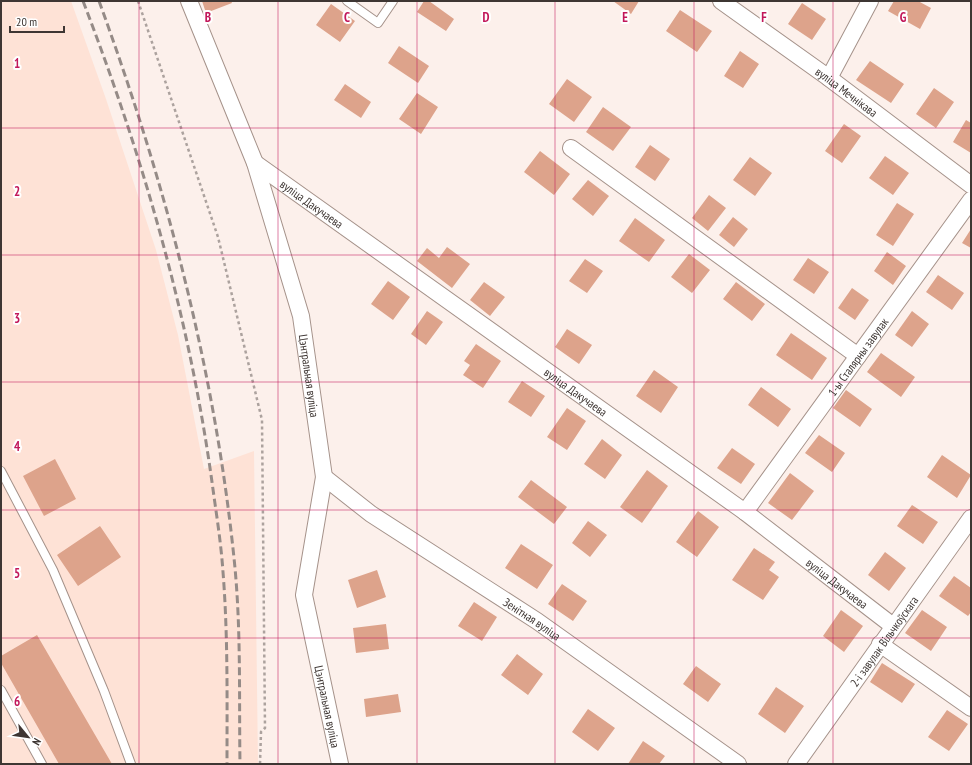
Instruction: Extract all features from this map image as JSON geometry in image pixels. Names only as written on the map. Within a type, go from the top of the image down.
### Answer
[{"type":"street","name":"Цэнтральная вуліца","points":[[189,1],[254,163],[301,316],[324,477],[304,595],[340,764]]},
{"type":"street","name":"вуліца Мечнікава","points":[[721,1],[829,78],[971,185]]},
{"type":"street","points":[[829,78],[870,1]]},
{"type":"street","points":[[571,148],[858,356]]},
{"type":"street","name":"вуліца Дакучаева","points":[[254,163],[745,512],[893,626]]},
{"type":"street","name":"1-ы Сталярны завулак","points":[[745,512],[971,200]]},
{"type":"street","name":"Зенітная вуліца","points":[[324,477],[371,514],[537,622],[738,764]]},
{"type":"street","name":"2-і завулак Вільчкоўскага","points":[[796,764],[971,518]]},
{"type":"street","points":[[880,644],[971,708]]},
{"type":"lane","points":[[348,1],[378,23],[393,1]]},
{"type":"lane","points":[[1,471],[53,570],[104,691],[131,764]]},
{"type":"lane","points":[[1,690],[42,764]]},
{"type":"path","points":[[138,1],[218,237],[262,420],[265,728],[261,732],[260,764]]},
{"type":"shaded area","points":[[1,1],[71,1],[106,99],[156,250],[178,335],[204,469],[254,451],[258,764],[1,764]]},
{"type":"building","points":[[202,1],[231,1],[232,3],[206,13]]},
{"type":"building","points":[[424,1],[429,1],[454,19],[446,31],[417,12]]},
{"type":"building","points":[[613,1],[639,1],[631,14]]},
{"type":"building","points":[[894,1],[918,1],[931,8],[920,29],[888,11]]},
{"type":"building","points":[[802,3],[826,19],[812,40],[788,24]]},
{"type":"building","points":[[331,4],[355,21],[340,42],[316,25]]},
{"type":"building","points":[[680,10],[712,31],[697,52],[666,31]]},
{"type":"building","points":[[399,46],[429,66],[418,83],[388,63]]},
{"type":"building","points":[[740,51],[759,64],[743,88],[724,76]]},
{"type":"building","points":[[870,61],[904,84],[891,103],[856,80]]},
{"type":"building","points":[[567,79],[592,97],[574,122],[549,104]]},
{"type":"building","points":[[345,84],[371,102],[361,118],[334,100]]},
{"type":"building","points":[[934,88],[954,102],[936,128],[916,114]]},
{"type":"building","points":[[417,93],[438,107],[421,134],[399,119]]},
{"type":"building","points":[[603,107],[631,127],[613,151],[586,132]]},
{"type":"building","points":[[966,120],[971,123],[971,153],[953,142]]},
{"type":"building","points":[[844,124],[861,136],[842,163],[825,151]]},
{"type":"building","points":[[650,145],[670,159],[655,181],[635,167]]},
{"type":"building","points":[[540,151],[570,174],[554,195],[524,172]]},
{"type":"building","points":[[885,156],[909,173],[893,195],[869,178]]},
{"type":"building","points":[[750,157],[772,173],[755,196],[733,180]]},
{"type":"building","points":[[588,180],[609,196],[593,216],[572,199]]},
{"type":"building","points":[[709,195],[726,208],[708,231],[692,218]]},
{"type":"building","points":[[897,203],[914,214],[893,246],[876,235]]},
{"type":"building","points":[[733,217],[748,229],[734,247],[719,235]]},
{"type":"building","points":[[635,218],[665,240],[649,262],[619,241]]},
{"type":"building","points":[[971,229],[971,248],[962,243]]},
{"type":"building","points":[[447,247],[470,264],[452,288],[417,261],[427,248],[439,258]]},
{"type":"building","points":[[887,252],[906,266],[893,285],[874,271]]},
{"type":"building","points":[[689,254],[710,270],[692,293],[671,277]]},
{"type":"building","points":[[808,258],[829,272],[814,294],[793,280]]},
{"type":"building","points":[[585,259],[603,271],[587,293],[569,281]]},
{"type":"building","points":[[938,275],[964,293],[952,310],[926,292]]},
{"type":"building","points":[[388,281],[410,297],[393,320],[371,304]]},
{"type":"building","points":[[484,282],[505,297],[490,316],[470,300]]},
{"type":"building","points":[[736,282],[765,304],[752,321],[723,299]]},
{"type":"building","points":[[852,288],[869,300],[855,320],[838,308]]},
{"type":"building","points":[[427,311],[443,322],[426,345],[411,334]]},
{"type":"building","points":[[912,311],[929,324],[912,347],[895,335]]},
{"type":"building","points":[[567,329],[592,345],[579,364],[555,347]]},
{"type":"building","points":[[791,333],[827,358],[812,380],[776,355]]},
{"type":"building","points":[[476,344],[501,361],[483,388],[463,375],[470,365],[464,361]]},
{"type":"building","points":[[881,353],[915,377],[901,397],[867,372]]},
{"type":"building","points":[[654,370],[678,387],[661,413],[636,396]]},
{"type":"building","points":[[522,381],[545,396],[531,417],[508,402]]},
{"type":"building","points":[[761,387],[791,409],[778,427],[748,405]]},
{"type":"building","points":[[846,390],[872,409],[860,427],[833,408]]},
{"type":"building","points":[[567,408],[586,421],[567,450],[547,437]]},
{"type":"building","points":[[819,435],[845,453],[832,472],[805,453]]},
{"type":"building","points":[[602,439],[622,455],[605,479],[584,464]]},
{"type":"building","points":[[732,448],[755,464],[741,484],[717,468]]},
{"type":"building","points":[[942,455],[971,475],[957,498],[927,477]]},
{"type":"building","points":[[55,459],[76,499],[44,516],[23,476]]},
{"type":"building","points":[[647,470],[668,486],[642,523],[620,507]]},
{"type":"building","points":[[790,473],[814,491],[792,520],[768,503]]},
{"type":"building","points":[[531,480],[567,507],[554,524],[518,497]]},
{"type":"building","points":[[912,505],[938,522],[923,544],[897,526]]},
{"type":"building","points":[[698,511],[719,527],[697,557],[676,542]]},
{"type":"building","points":[[588,521],[607,535],[590,557],[572,543]]},
{"type":"building","points":[[100,526],[121,557],[78,586],[57,555]]},
{"type":"building","points":[[521,544],[553,565],[537,589],[505,568]]},
{"type":"building","points":[[754,548],[775,562],[769,570],[779,577],[763,600],[732,580]]},
{"type":"building","points":[[885,552],[906,568],[889,591],[868,575]]},
{"type":"building","points":[[377,570],[386,597],[357,608],[348,580]]},
{"type":"building","points":[[954,576],[971,588],[971,612],[968,616],[939,596]]},
{"type":"building","points":[[562,584],[587,601],[573,621],[548,604]]},
{"type":"building","points":[[474,602],[497,617],[482,641],[458,626]]},
{"type":"building","points":[[841,610],[863,626],[844,652],[823,636]]},
{"type":"building","points":[[922,610],[947,627],[931,651],[905,633]]},
{"type":"building","points":[[386,624],[389,649],[356,653],[353,628]]},
{"type":"building","points":[[37,635],[112,764],[59,764],[1,663],[1,656]]},
{"type":"building","points":[[517,654],[543,674],[528,695],[501,675]]},
{"type":"building","points":[[882,663],[915,684],[902,703],[870,682]]},
{"type":"building","points":[[696,666],[721,684],[708,702],[683,684]]},
{"type":"building","points":[[776,687],[804,706],[785,733],[758,714]]},
{"type":"building","points":[[398,694],[401,712],[366,717],[364,699]]},
{"type":"building","points":[[588,709],[615,728],[598,751],[572,732]]},
{"type":"building","points":[[947,710],[968,724],[949,751],[928,737]]},
{"type":"building","points":[[643,741],[665,756],[659,764],[628,764]]},
{"type":"railway","points":[[83,1],[105,60],[144,178],[177,298],[191,359],[212,482],[223,572],[225,596],[227,764]]},
{"type":"railway","points":[[99,1],[146,140],[166,210],[185,280],[215,423],[226,495],[237,592],[240,764]]}]
